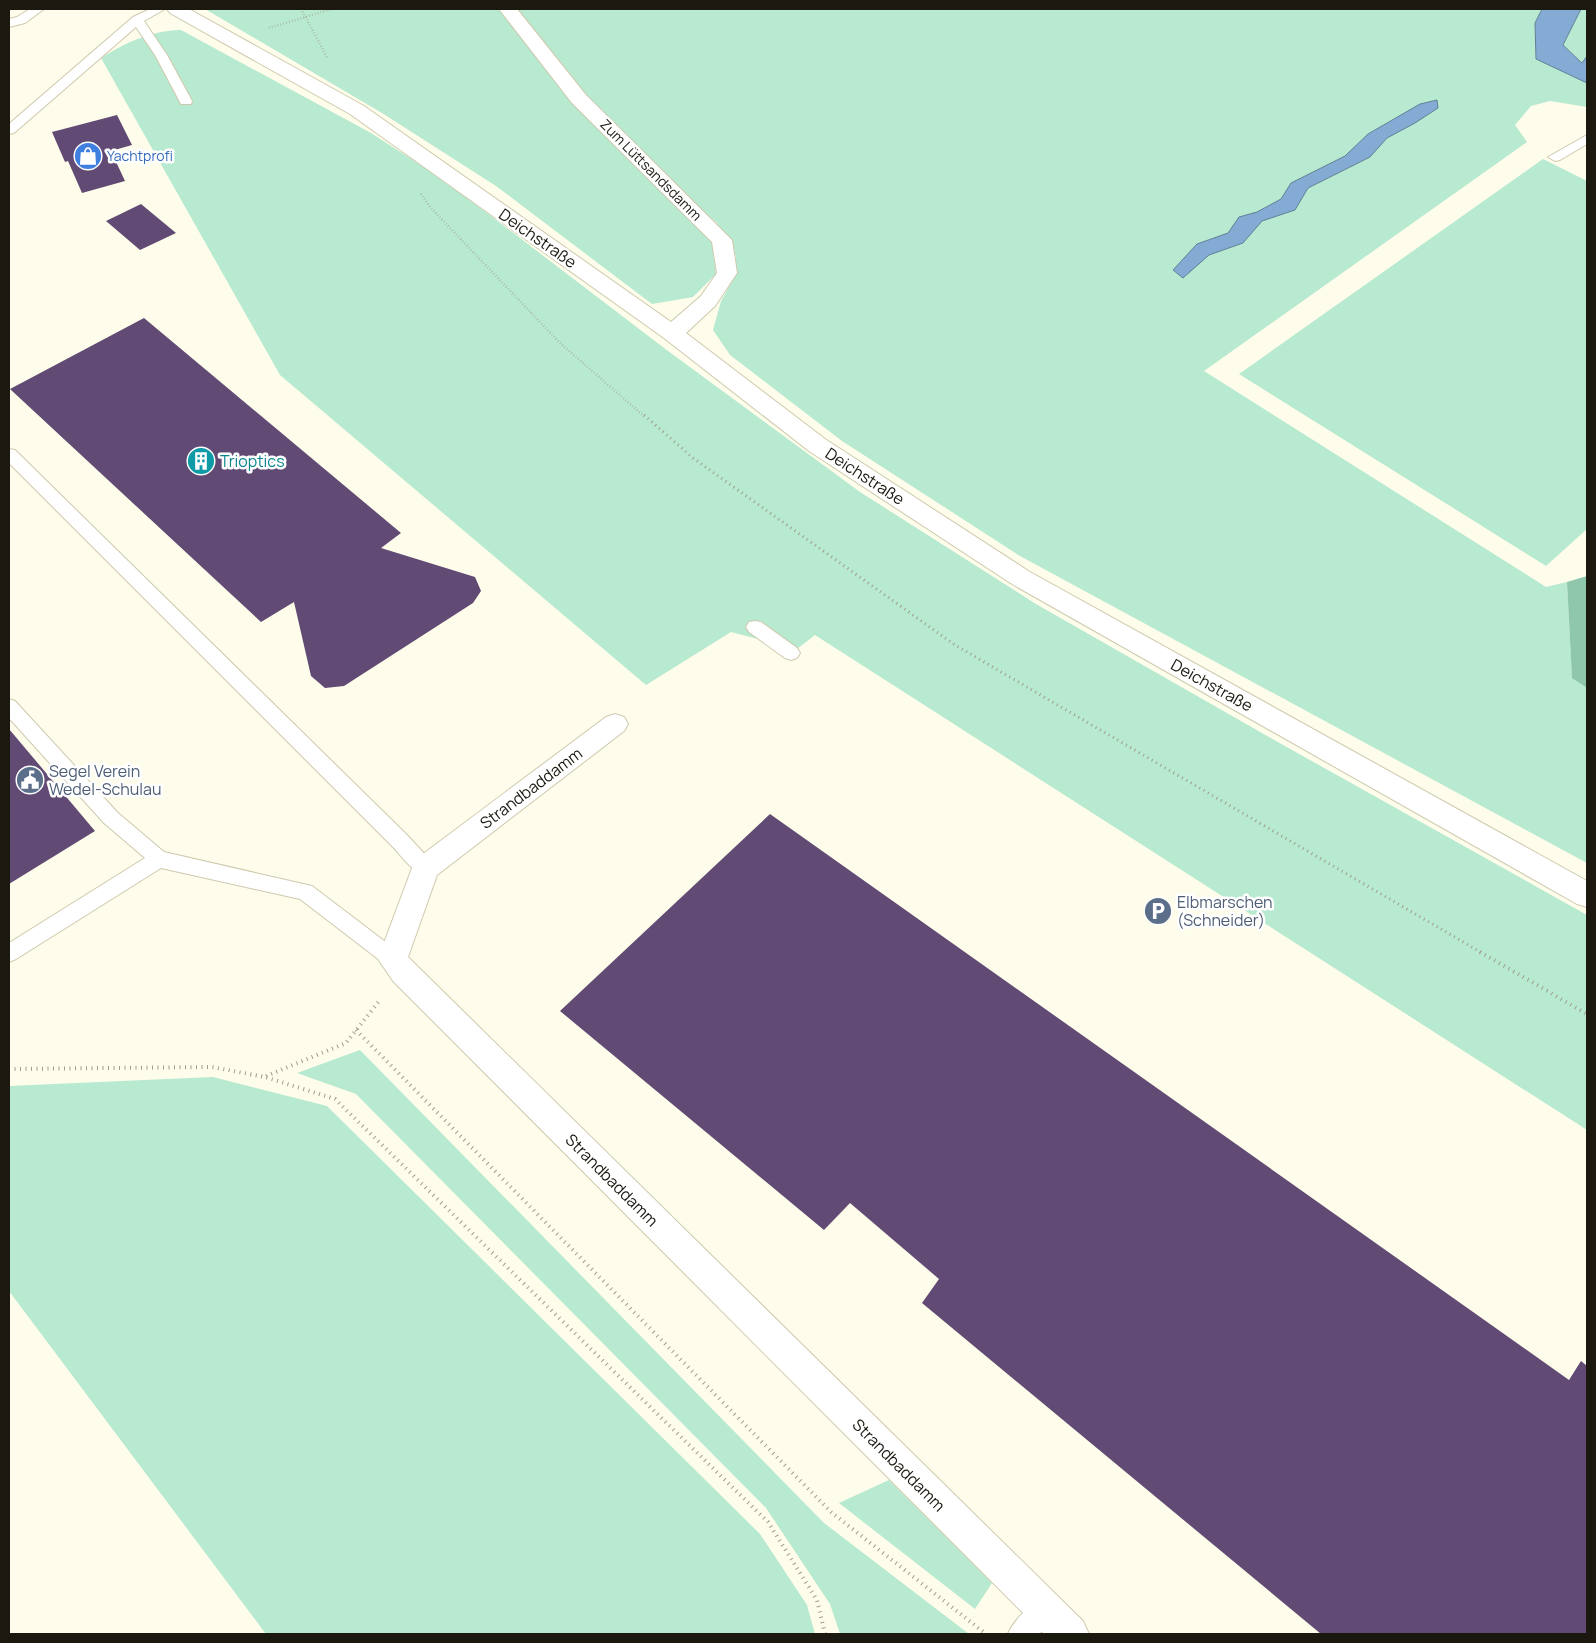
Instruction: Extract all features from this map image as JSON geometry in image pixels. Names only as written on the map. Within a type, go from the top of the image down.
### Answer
[{"type":"street","name":"Deichstraße","points":[[176,9],[357,110],[672,333],[817,445],[1021,578],[1587,895]]},
{"type":"street","name":"Zum Lüttsandsdamm","points":[[508,9],[579,99],[722,240],[727,273],[708,301],[672,333]]},
{"type":"street","name":"Strandbaddamm","points":[[425,868],[615,724]]},
{"type":"street","points":[[398,966],[425,868]]},
{"type":"street","name":"Strandbaddamm","points":[[398,966],[1070,1634]]},
{"type":"lane","points":[[9,24],[21,20],[38,9]]},
{"type":"lane","points":[[9,130],[137,20],[159,9]]},
{"type":"lane","points":[[137,20],[161,55],[186,101]]},
{"type":"lane","points":[[1555,157],[1587,139]]},
{"type":"lane","points":[[9,454],[400,841],[425,868]]},
{"type":"lane","points":[[755,627],[791,653]]},
{"type":"lane","points":[[9,706],[111,818],[159,859],[305,892],[398,966]]},
{"type":"lane","points":[[9,953],[159,859]]},
{"type":"lane","points":[[1020,1634],[1046,1611]]},
{"type":"path","points":[[301,9],[329,59]]},
{"type":"path","points":[[305,17],[332,9]]},
{"type":"path","points":[[420,193],[431,208],[560,343],[693,458],[955,645],[1587,1014]]},
{"type":"path","points":[[265,1077],[346,1043],[398,966]]},
{"type":"path","points":[[356,1030],[831,1512],[986,1634]]},
{"type":"path","points":[[9,1069],[212,1067],[265,1077],[335,1099],[768,1522],[817,1600],[825,1634]]},
{"type":"green space","points":[[205,9],[500,9],[573,103],[711,236],[716,274],[693,297],[652,304],[496,186],[382,113]]},
{"type":"green space","points":[[512,9],[1542,9],[1535,24],[1572,76],[1587,83],[1587,107],[1550,101],[1531,106],[1515,125],[1527,142],[1204,371],[1546,587],[1567,582],[1572,677],[1587,688],[1587,863],[1020,556],[842,441],[730,355],[713,330],[721,301],[734,278],[736,256],[717,223],[651,164],[580,94]]},
{"type":"green space","points":[[1581,9],[1587,9],[1587,56],[1583,63],[1563,45]]},
{"type":"green space","points":[[181,30],[371,133],[444,180],[664,348],[860,492],[1036,604],[1587,915],[1587,1130],[815,635],[797,649],[731,632],[646,685],[280,375],[101,58],[139,38]]},
{"type":"green space","points":[[1543,159],[1587,181],[1587,529],[1546,566],[1239,374]]},
{"type":"green space","points":[[1587,576],[1587,688],[1572,678],[1567,582]]},
{"type":"green space","points":[[360,1050],[824,1523],[969,1634],[840,1634],[830,1604],[766,1508],[356,1094],[297,1073]]},
{"type":"green space","points":[[213,1077],[327,1106],[760,1534],[807,1605],[815,1634],[266,1634],[9,1291],[9,1086]]},
{"type":"green space","points":[[889,1480],[992,1583],[975,1609],[839,1503]]},
{"type":"water","points":[[1542,9],[1581,9],[1563,45],[1582,63],[1587,56],[1587,83],[1536,59],[1535,23]]},
{"type":"water","points":[[1437,100],[1438,108],[1387,138],[1370,157],[1308,188],[1295,210],[1262,221],[1243,243],[1209,255],[1183,278],[1173,270],[1197,244],[1228,233],[1239,217],[1257,212],[1281,199],[1291,183],[1345,156],[1368,134],[1420,104]]},
{"type":"building","name":"Yachtprofi","points":[[117,115],[132,145],[111,151],[125,181],[82,193],[68,161],[65,162],[52,132]]},
{"type":"building","points":[[141,204],[176,233],[140,250],[106,221]]},
{"type":"building","name":"Trioptics","points":[[144,318],[401,533],[381,548],[475,577],[481,591],[473,603],[344,686],[325,688],[311,676],[294,602],[261,622],[10,389]]},
{"type":"building","name":"Segel Verein Wedel-Schulau","points":[[9,729],[95,831],[9,884]]},
{"type":"building","points":[[770,814],[1569,1380],[1581,1361],[1587,1366],[1587,1634],[1321,1634],[922,1303],[939,1279],[850,1203],[824,1230],[560,1011]]},
{"type":"place","name":"Yachtprofi","points":[[88,156]]},
{"type":"place","name":"Trioptics","points":[[201,461]]},
{"type":"place","name":"Segel Verein Wedel-Schulau","points":[[30,780]]},
{"type":"place","name":"Elbmarschen (Schneider)","points":[[1158,911]]}]
